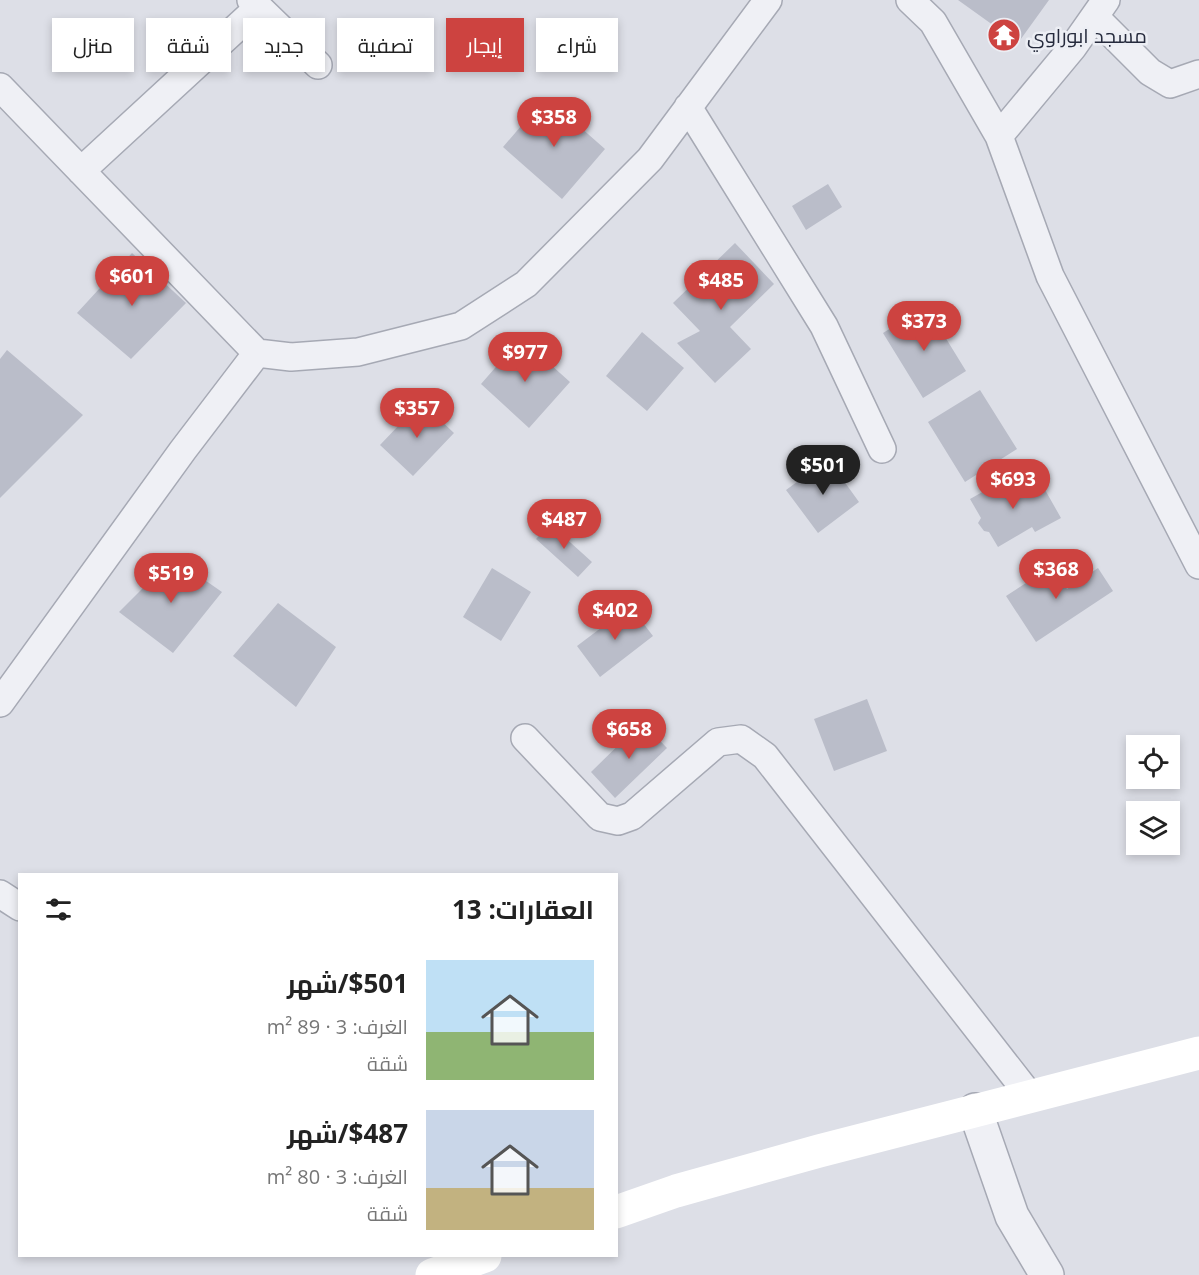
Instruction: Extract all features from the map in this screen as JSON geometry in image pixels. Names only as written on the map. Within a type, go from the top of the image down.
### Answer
[{"type":"main road","points":[[618,1211],[687,1188],[975,1110],[1199,1053]]},
{"type":"main road","points":[[432,1275],[477,1257]]},
{"type":"street","points":[[0,87],[257,353],[291,357],[358,352],[461,326],[526,284],[650,159],[768,0]]},
{"type":"street","points":[[910,0],[933,22],[999,136],[1050,276],[1199,565]]},
{"type":"street","points":[[81,171],[255,4],[269,18]]},
{"type":"street","points":[[999,136],[1074,47],[1101,8],[1150,72],[1170,84],[1199,74]]},
{"type":"street","points":[[688,107],[824,326],[882,449]]},
{"type":"street","points":[[0,703],[183,450],[257,353]]},
{"type":"street","points":[[525,738],[600,817],[618,820],[632,816],[717,742],[741,739],[765,756],[1030,1096]]},
{"type":"street","points":[[0,894],[18,906]]},
{"type":"street","points":[[975,1110],[1012,1216],[1047,1275]]},
{"type":"building","points":[[958,0],[1049,0],[1018,43]]},
{"type":"building","points":[[546,97],[605,149],[562,199],[503,147]]},
{"type":"building","points":[[828,184],[842,207],[806,230],[792,206]]},
{"type":"building","points":[[735,243],[774,284],[730,327],[751,349],[715,383],[677,343],[700,331],[673,303]]},
{"type":"building","points":[[132,253],[186,303],[131,359],[77,313]]},
{"type":"building","points":[[926,306],[966,371],[923,398],[883,333]]},
{"type":"building","points":[[642,332],[684,368],[647,411],[606,376]]},
{"type":"building","points":[[521,338],[570,382],[529,428],[481,384]]},
{"type":"building","points":[[7,350],[83,415],[0,498],[0,359]]},
{"type":"building","points":[[980,390],[1017,449],[965,482],[928,422]]},
{"type":"building","points":[[421,402],[454,433],[413,476],[380,445]]},
{"type":"building","points":[[828,459],[859,502],[818,533],[786,490]]},
{"type":"building","points":[[1016,473],[1029,497],[1044,488],[1061,518],[1035,532],[1032,527],[998,547],[989,532],[984,531],[978,523],[981,518],[970,499]]},
{"type":"building","points":[[550,524],[592,562],[578,577],[536,539]]},
{"type":"building","points":[[173,558],[222,592],[173,653],[119,612]]},
{"type":"building","points":[[1052,566],[1067,589],[1098,568],[1113,591],[1036,642],[1006,596]]},
{"type":"building","points":[[492,568],[531,592],[501,641],[463,617]]},
{"type":"building","points":[[278,603],[336,647],[296,707],[233,656]]},
{"type":"building","points":[[630,606],[653,636],[600,677],[577,646]]},
{"type":"building","points":[[867,699],[887,751],[834,771],[814,719]]},
{"type":"building","points":[[642,722],[667,748],[615,798],[591,772]]},
{"type":"place","name":"مسجد ابوراوي","points":[[1004,35]]}]
